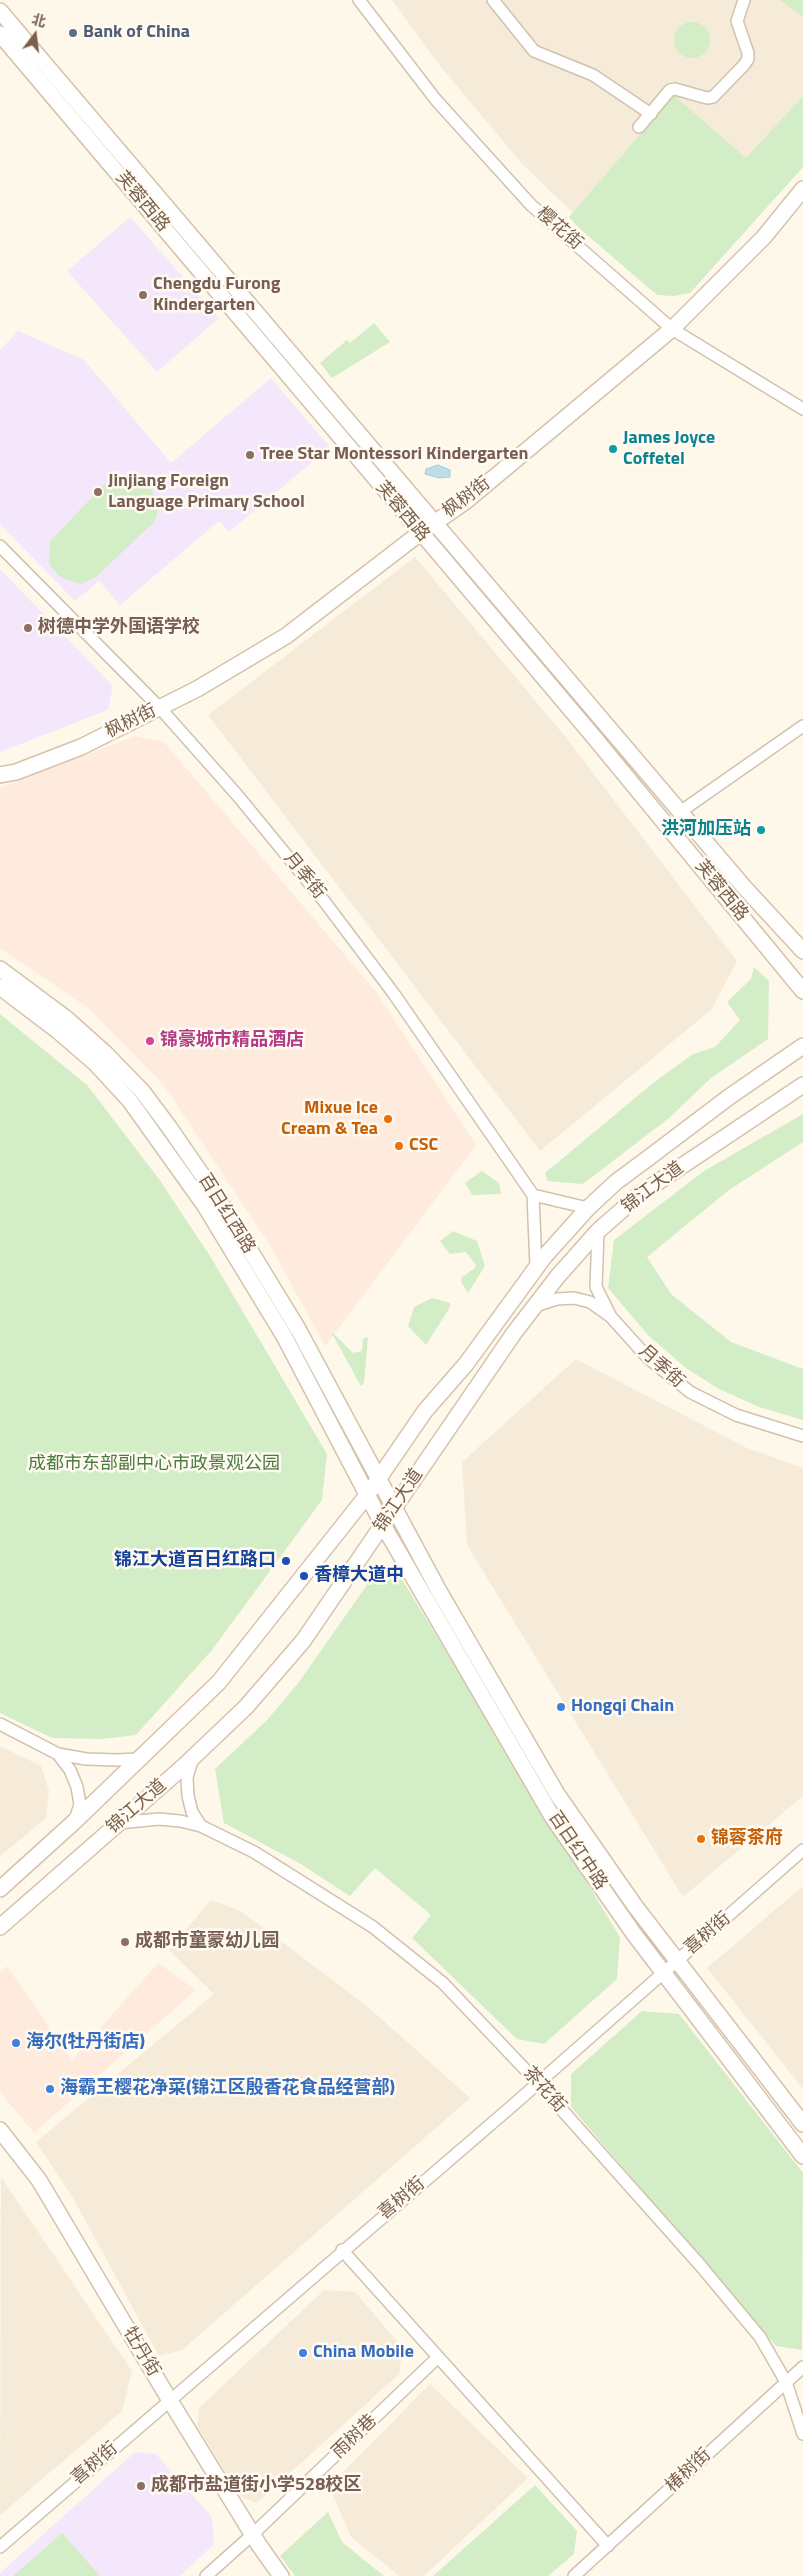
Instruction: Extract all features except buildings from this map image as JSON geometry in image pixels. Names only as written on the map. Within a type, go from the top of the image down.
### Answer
[{"type":"main road","name":"芙蓉西路","points":[[0,11],[744,887],[803,952]]},
{"type":"main road","name":"芙蓉西路","points":[[0,34],[420,533],[576,715],[803,991]]},
{"type":"main road","name":"枫树街","points":[[0,775],[16,772],[80,746],[160,708],[197,689],[286,636],[420,533],[466,501],[672,329],[764,237],[803,190]]},
{"type":"main road","name":"百日红西路","points":[[0,969],[67,1019],[105,1052],[142,1091],[169,1127],[218,1198],[298,1329],[395,1506]]},
{"type":"main road","name":"百日红西路","points":[[0,987],[58,1031],[95,1063],[130,1101],[156,1136],[205,1206],[284,1336],[383,1525]]},
{"type":"main road","name":"锦江大道","points":[[0,1889],[74,1822],[220,1682],[368,1494],[425,1411],[466,1364],[536,1267],[588,1208],[616,1182],[647,1158],[729,1097],[803,1046]]},
{"type":"main road","name":"锦江大道","points":[[0,1927],[193,1758],[246,1707],[303,1641],[535,1306],[558,1276],[598,1232],[640,1194],[803,1085]]},
{"type":"main road","name":"百日红中路","points":[[395,1506],[439,1591],[557,1794],[635,1906],[803,2124]]},
{"type":"main road","name":"百日红中路","points":[[383,1525],[553,1818],[663,1973],[803,2156]]},
{"type":"main road","name":"牡丹街","points":[[0,2130],[39,2180],[169,2399],[252,2535],[280,2576]]},
{"type":"street","name":"樱花街","points":[[359,0],[436,100],[528,202],[672,329],[803,409]]},
{"type":"street","points":[[493,0],[534,51],[593,75],[651,114]]},
{"type":"street","points":[[639,127],[670,90],[675,89],[707,98],[713,97],[744,65],[748,59],[748,54],[737,21],[744,0]]},
{"type":"street","name":"月季街","points":[[0,546],[160,708],[238,796],[324,901],[394,994],[534,1195]]},
{"type":"street","points":[[680,812],[803,726]]},
{"type":"street","points":[[536,1267],[534,1195],[588,1208]]},
{"type":"street","name":"月季街","points":[[598,1232],[596,1287],[611,1317],[648,1358],[690,1392],[736,1415],[803,1436]]},
{"type":"street","points":[[535,1306],[557,1299],[574,1298],[590,1302],[611,1317]]},
{"type":"street","points":[[0,1724],[58,1754],[86,1759],[118,1760],[136,1758],[150,1749]]},
{"type":"street","points":[[58,1754],[70,1770],[77,1787],[80,1804],[74,1822]]},
{"type":"street","points":[[193,1758],[187,1777],[188,1796],[192,1812],[201,1826]]},
{"type":"street","name":"茶花街","points":[[119,1823],[159,1819],[180,1821],[201,1826],[254,1852],[373,1927],[443,1983],[538,2083],[700,2265],[760,2337],[786,2382],[803,2434]]},
{"type":"street","name":"喜树街","points":[[0,2547],[169,2399],[538,2083],[803,1850]]},
{"type":"street","points":[[342,2250],[437,2358],[608,2546]]},
{"type":"street","name":"雨树巷","points":[[206,2576],[252,2535],[437,2358]]},
{"type":"street","name":"椿树街","points":[[574,2576],[803,2366]]},
{"type":"shaded area","points":[[392,0],[780,0],[803,17],[803,96],[747,159],[674,95],[573,213],[523,165],[441,67]]},
{"type":"shaded area","name":"Chengdu Furong Kindergarten","points":[[130,217],[219,318],[157,372],[67,271]]},
{"type":"shaded area","name":"Jinjiang Foreign Language Primary School","points":[[18,331],[84,360],[171,463],[271,378],[330,447],[229,532],[219,521],[120,605],[99,581],[75,601],[0,524],[0,350]]},
{"type":"shaded area","points":[[415,557],[564,735],[737,961],[711,1010],[540,1151],[208,715]]},
{"type":"shaded area","name":"树德中学外国语学校","points":[[0,569],[113,686],[108,710],[0,752]]},
{"type":"shaded area","points":[[135,736],[164,742],[377,993],[476,1145],[325,1346],[271,1247],[163,1084],[88,1008],[0,948],[0,788]]},
{"type":"shaded area","points":[[576,1359],[747,1448],[803,1468],[803,1796],[683,1897],[467,1545],[462,1462]]},
{"type":"shaded area","points":[[0,1746],[41,1766],[49,1791],[46,1818],[0,1856]]},
{"type":"shaded area","points":[[803,1886],[803,2089],[707,1968]]},
{"type":"shaded area","points":[[211,1900],[241,1911],[367,2006],[470,2098],[182,2350],[159,2356],[73,2198],[36,2142],[214,1994],[169,1950]]},
{"type":"shaded area","points":[[158,1963],[196,1990],[34,2133],[0,2092],[0,1972],[7,1966],[72,2060]]},
{"type":"shaded area","points":[[1,2177],[132,2371],[122,2411],[0,2515]]},
{"type":"shaded area","points":[[324,2290],[355,2292],[403,2348],[399,2374],[257,2503],[241,2497],[197,2426],[199,2408]]},
{"type":"shaded area","points":[[430,2384],[528,2478],[424,2576],[399,2576],[351,2537],[329,2486]]},
{"type":"shaded area","name":"成都市盐道街小学528校区","points":[[135,2452],[156,2454],[212,2517],[214,2544],[180,2576],[0,2576],[0,2573]]},
{"type":"green space","points":[[780,0],[803,0],[803,17]]},
{"type":"green space","points":[[692,22],[704,28],[710,40],[704,52],[692,58],[680,52],[674,40],[680,28]]},
{"type":"green space","points":[[674,95],[746,158],[803,96],[803,167],[690,293],[674,296],[657,295],[580,229],[569,217]]},
{"type":"green space","points":[[374,323],[390,342],[332,378],[320,363],[347,340],[350,343]]},
{"type":"green space","points":[[122,476],[138,479],[151,489],[157,501],[157,516],[154,522],[96,577],[82,584],[66,580],[58,575],[49,564],[50,541],[105,484]]},
{"type":"green space","points":[[754,967],[769,981],[768,1039],[711,1078],[669,1118],[583,1184],[548,1181],[545,1173],[653,1083],[693,1054],[715,1047],[740,1020],[727,1002],[751,979]]},
{"type":"green space","name":"成都市东部副中心市政景观公园","points":[[0,1014],[87,1085],[159,1179],[210,1256],[327,1454],[322,1500],[212,1650],[136,1735],[101,1739],[52,1738],[0,1713]]},
{"type":"green space","points":[[803,1114],[803,1142],[729,1190],[647,1257],[671,1294],[731,1342],[803,1369],[803,1420],[759,1407],[719,1389],[686,1368],[648,1335],[608,1288],[614,1240],[704,1171]]},
{"type":"green space","points":[[482,1171],[499,1183],[501,1194],[472,1195],[465,1183]]},
{"type":"green space","points":[[453,1231],[477,1241],[485,1266],[468,1293],[461,1282],[462,1277],[475,1268],[476,1265],[466,1252],[450,1254],[440,1241]]},
{"type":"green space","points":[[432,1298],[450,1303],[450,1307],[426,1345],[408,1326],[414,1307]]},
{"type":"green space","points":[[332,1334],[353,1353],[362,1351],[363,1339],[368,1337],[364,1383],[361,1386]]},
{"type":"green space","points":[[374,1575],[400,1576],[620,1937],[617,1979],[544,2044],[517,2039],[412,1938],[431,1915],[375,1868],[350,1896],[299,1863],[224,1823],[215,1769],[267,1720],[299,1682]]},
{"type":"green space","points":[[642,2011],[679,2014],[803,2173],[802,2350],[776,2346],[571,2107],[571,2074]]},
{"type":"green space","points":[[535,2485],[577,2531],[574,2554],[548,2576],[433,2576]]},
{"type":"green space","points":[[328,2512],[342,2542],[384,2576],[295,2576],[280,2556]]},
{"type":"green space","points":[[62,2533],[100,2576],[13,2576]]},
{"type":"water","points":[[438,465],[450,470],[450,477],[439,478],[425,474],[426,469]]},
{"type":"place","name":"Bank of China","points":[[73,33]]},
{"type":"place","name":"Chengdu Furong Kindergarten","points":[[143,295]]},
{"type":"place","name":"James Joyce Coffetel","points":[[613,449]]},
{"type":"place","name":"Tree Star Montessori Kindergarten","points":[[250,455]]},
{"type":"place","name":"Jinjiang Foreign Language Primary School","points":[[98,492]]},
{"type":"place","name":"树德中学外国语学校","points":[[28,628]]},
{"type":"place","name":"洪河加压站","points":[[761,830]]},
{"type":"place","name":"锦豪城市精品酒店","points":[[150,1041]]},
{"type":"place","name":"Mixue Ice Cream & Tea","points":[[388,1119]]},
{"type":"place","name":"CSC","points":[[399,1146]]},
{"type":"place","name":"锦江大道百日红路口","points":[[286,1561]]},
{"type":"place","name":"香樟大道中","points":[[304,1576]]},
{"type":"place","name":"Hongqi Chain","points":[[561,1707]]},
{"type":"place","name":"锦蓉茶府","points":[[701,1839]]},
{"type":"place","name":"成都市童蒙幼儿园","points":[[125,1942]]},
{"type":"place","name":"海尔(牡丹街店)","points":[[16,2043]]},
{"type":"place","name":"海霸王樱花净菜(锦江区殷香花食品经营部)","points":[[50,2089]]},
{"type":"place","name":"China Mobile","points":[[303,2353]]},
{"type":"place","name":"成都市盐道街小学528校区","points":[[141,2486]]}]
